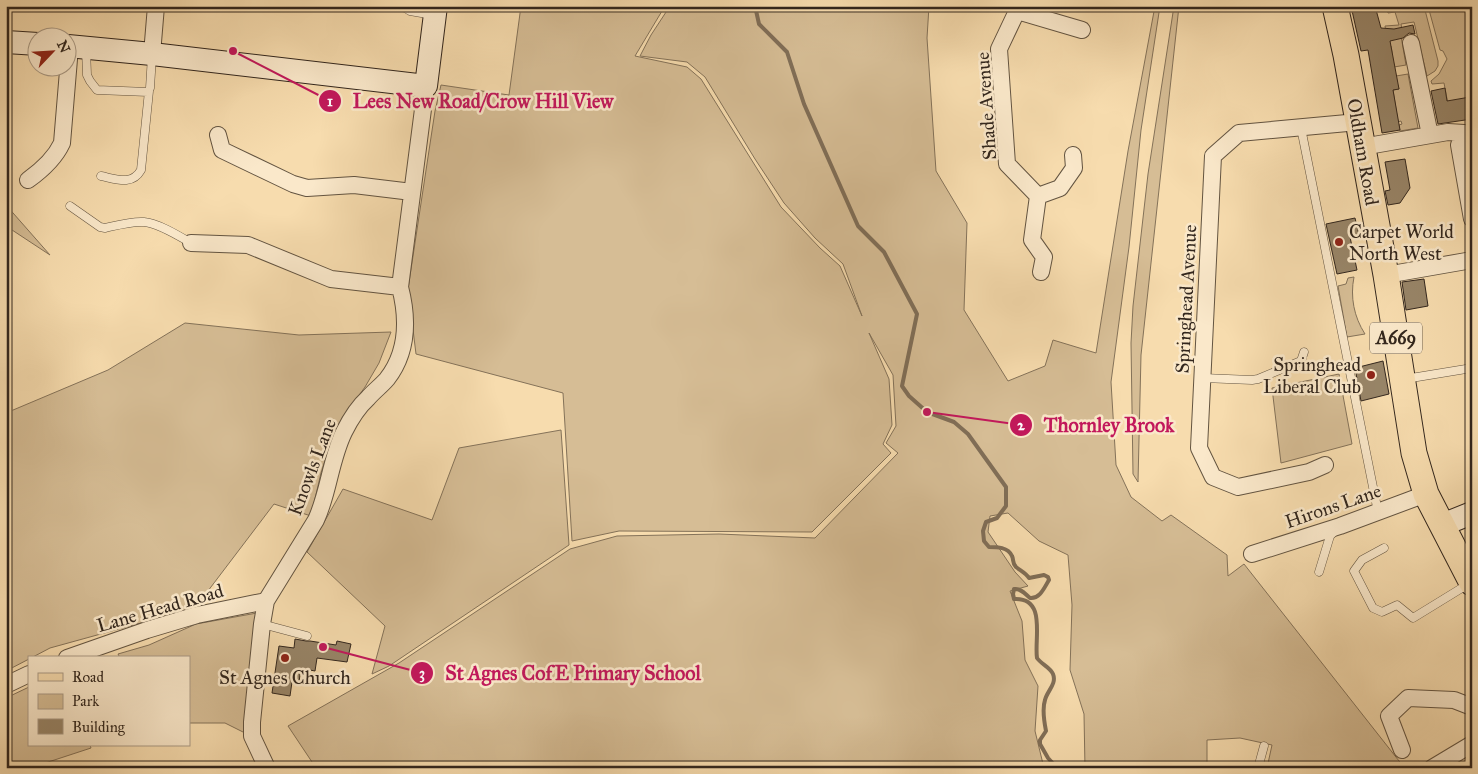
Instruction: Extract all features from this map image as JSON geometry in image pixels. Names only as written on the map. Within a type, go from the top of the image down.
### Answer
[{"type":"main road","name":"Oldham Road","points":[[1335,6],[1346,55],[1386,275],[1414,453],[1426,494],[1472,583]]},
{"type":"street","points":[[152,54],[156,6]]},
{"type":"street","points":[[1017,8],[1082,30]]},
{"type":"street","name":"Shade Avenue","points":[[1017,8],[999,49],[1007,164],[1038,196]]},
{"type":"street","points":[[78,47],[152,54],[426,86],[435,11]]},
{"type":"street","points":[[6,42],[28,43]]},
{"type":"street","points":[[1411,43],[1430,135]]},
{"type":"street","points":[[28,180],[50,161],[62,143],[70,78]]},
{"type":"street","name":"Knowls Lane","points":[[266,600],[316,520],[322,506],[335,454],[344,432],[366,399],[388,378],[401,353],[405,329],[404,306],[400,287],[426,86]]},
{"type":"street","name":"Springhead Avenue","points":[[1325,465],[1309,472],[1238,487],[1213,477],[1199,448],[1213,156],[1239,133],[1358,122]]},
{"type":"street","points":[[1362,147],[1448,132],[1468,134]]},
{"type":"street","points":[[1468,134],[1459,145],[1472,219]]},
{"type":"street","points":[[218,135],[222,150],[293,184],[307,188],[354,185],[412,192]]},
{"type":"street","points":[[1041,272],[1044,257],[1032,240],[1038,196],[1060,188],[1074,168],[1073,155]]},
{"type":"street","points":[[191,243],[248,245],[331,279],[400,287]]},
{"type":"street","points":[[1386,275],[1472,260]]},
{"type":"street","name":"Hirons Lane","points":[[1252,554],[1340,526],[1426,494]]},
{"type":"street","points":[[1442,525],[1472,513]]},
{"type":"street","points":[[266,600],[262,624],[252,736],[267,768]]},
{"type":"street","name":"Lane Head Road","points":[[73,656],[197,615],[266,600]]},
{"type":"street","points":[[6,685],[28,674]]},
{"type":"street","points":[[1402,750],[1389,716],[1408,698],[1454,700],[1472,707]]},
{"type":"street","points":[[1432,768],[1472,744]]},
{"type":"lane","points":[[402,6],[419,14],[435,11]]},
{"type":"lane","points":[[101,176],[129,180],[136,178],[141,170],[152,54]]},
{"type":"lane","points":[[78,56],[90,81],[97,90],[146,93],[149,91]]},
{"type":"lane","points":[[1301,128],[1378,512]]},
{"type":"lane","points":[[70,206],[100,227],[105,228],[147,222],[191,243]]},
{"type":"lane","points":[[1203,378],[1258,379],[1301,361],[1304,352]]},
{"type":"lane","points":[[1403,380],[1472,368]]},
{"type":"lane","points":[[1320,572],[1330,536],[1340,526]]},
{"type":"lane","points":[[1384,548],[1362,560],[1354,571],[1373,608],[1382,612],[1397,605],[1413,618],[1472,583]]},
{"type":"lane","points":[[262,624],[307,636]]},
{"type":"lane","points":[[1258,768],[1264,746]]},
{"type":"green space","points":[[521,6],[665,6],[635,56],[687,67],[701,79],[781,207],[840,266],[862,316],[843,264],[815,238],[784,203],[705,77],[687,62],[640,56],[670,6],[929,6],[927,38],[936,171],[967,223],[964,310],[1008,381],[1045,366],[1053,340],[1096,353],[1128,151],[1155,6],[1160,6],[1141,130],[1129,247],[1111,382],[1116,465],[1131,497],[1162,521],[1171,515],[1227,555],[1228,576],[1244,564],[1403,766],[1400,768],[1267,768],[1272,745],[1240,738],[1207,740],[1207,768],[1085,768],[1084,714],[1070,670],[1072,605],[1068,555],[1039,541],[1008,513],[990,516],[988,532],[1015,572],[1028,586],[1010,591],[1022,621],[1025,660],[1038,686],[1035,731],[1044,768],[316,768],[288,726],[399,663],[570,549],[617,536],[719,534],[815,538],[898,453],[886,443],[896,426],[893,375],[869,333],[889,379],[892,425],[883,444],[891,453],[812,532],[619,531],[572,541],[563,393],[416,354],[408,289],[435,111],[441,85],[509,95]]},
{"type":"green space","points":[[1174,6],[1179,6],[1141,355],[1138,482],[1133,474],[1131,343],[1133,306],[1148,174]]},
{"type":"green space","points":[[1386,6],[1424,6],[1438,61],[1435,71],[1427,76],[1414,22],[1401,24],[1406,65],[1388,68],[1392,52],[1391,46],[1387,42],[1385,26],[1399,25],[1395,12],[1388,13]]},
{"type":"green space","points":[[1428,6],[1465,6],[1472,22],[1472,102],[1470,102],[1469,97],[1465,98],[1465,103],[1449,109],[1444,83],[1432,84],[1431,81],[1439,74],[1447,59],[1443,51],[1440,50]]},
{"type":"green space","points":[[1408,74],[1418,128],[1400,131],[1399,125],[1402,124],[1401,121],[1398,122],[1393,90],[1399,89],[1398,85],[1390,77]]},
{"type":"green space","points":[[6,205],[50,255],[6,226]]},
{"type":"green space","points":[[1354,277],[1352,292],[1354,307],[1358,321],[1365,334],[1347,337],[1338,286],[1346,284],[1348,278]]},
{"type":"green space","points":[[185,323],[299,335],[391,332],[379,363],[345,415],[330,445],[311,516],[274,504],[195,608],[50,648],[35,656],[28,656],[28,660],[6,671],[6,413],[108,370]]},
{"type":"green space","points":[[1339,374],[1352,444],[1281,463],[1272,388]]},
{"type":"green space","points":[[561,430],[569,545],[389,666],[372,674],[385,626],[307,552],[343,489],[432,520],[459,448]]},
{"type":"green space","points":[[257,613],[247,734],[225,723],[190,723],[190,656],[119,656],[118,654],[149,645],[196,624]]},
{"type":"green space","points":[[28,687],[28,746],[90,746],[91,748],[30,768],[6,768],[6,698]]},
{"type":"building","points":[[1351,6],[1375,6],[1381,28],[1394,29],[1413,25],[1415,34],[1409,33],[1403,38],[1390,41],[1399,89],[1393,90],[1400,130],[1382,133],[1368,50],[1361,51]]},
{"type":"building","points":[[1445,88],[1447,101],[1470,97],[1470,102],[1472,102],[1472,119],[1438,124],[1431,91]]},
{"type":"building","points":[[1405,159],[1410,188],[1400,203],[1388,205],[1385,191],[1390,190],[1385,162]]},
{"type":"building","name":"Carpet World North West","points":[[1355,218],[1359,235],[1350,237],[1357,270],[1337,274],[1326,224]]},
{"type":"building","points":[[1424,279],[1428,306],[1406,310],[1402,282]]},
{"type":"building","name":"Springhead Liberal Club","points":[[1383,361],[1389,394],[1361,401],[1355,368]]},
{"type":"building","points":[[295,639],[336,645],[337,641],[351,644],[347,662],[317,658],[315,671],[310,670],[309,675],[300,674],[299,683],[292,682],[290,696],[272,693],[279,646],[294,648]]},
{"type":"waterway","points":[[755,6],[759,24],[787,52],[804,104],[858,226],[884,252],[917,314],[902,386],[909,396],[927,412],[954,422],[968,434],[1006,487],[1006,506],[997,518],[986,522],[983,531],[984,541],[989,547],[1002,548],[1008,551],[1012,556],[1015,566],[1029,578],[1044,575],[1048,577],[1049,580],[1036,597],[1030,598],[1019,589],[1014,589],[1013,594],[1014,599],[1024,600],[1031,605],[1035,612],[1037,621],[1037,658],[1053,674],[1054,681],[1044,704],[1046,731],[1040,740],[1040,744],[1048,758],[1057,768]]},
{"type":"place","name":"Lees New Road/Crow Hill View","points":[[233,51]]},
{"type":"place","name":"Carpet World North West","points":[[1339,242]]},
{"type":"place","name":"Springhead Liberal Club","points":[[1371,375]]},
{"type":"place","name":"Thornley Brook","points":[[927,412]]},
{"type":"place","name":"St Agnes CofE Primary School","points":[[323,647]]},
{"type":"place","name":"St Agnes Church","points":[[285,658]]}]
